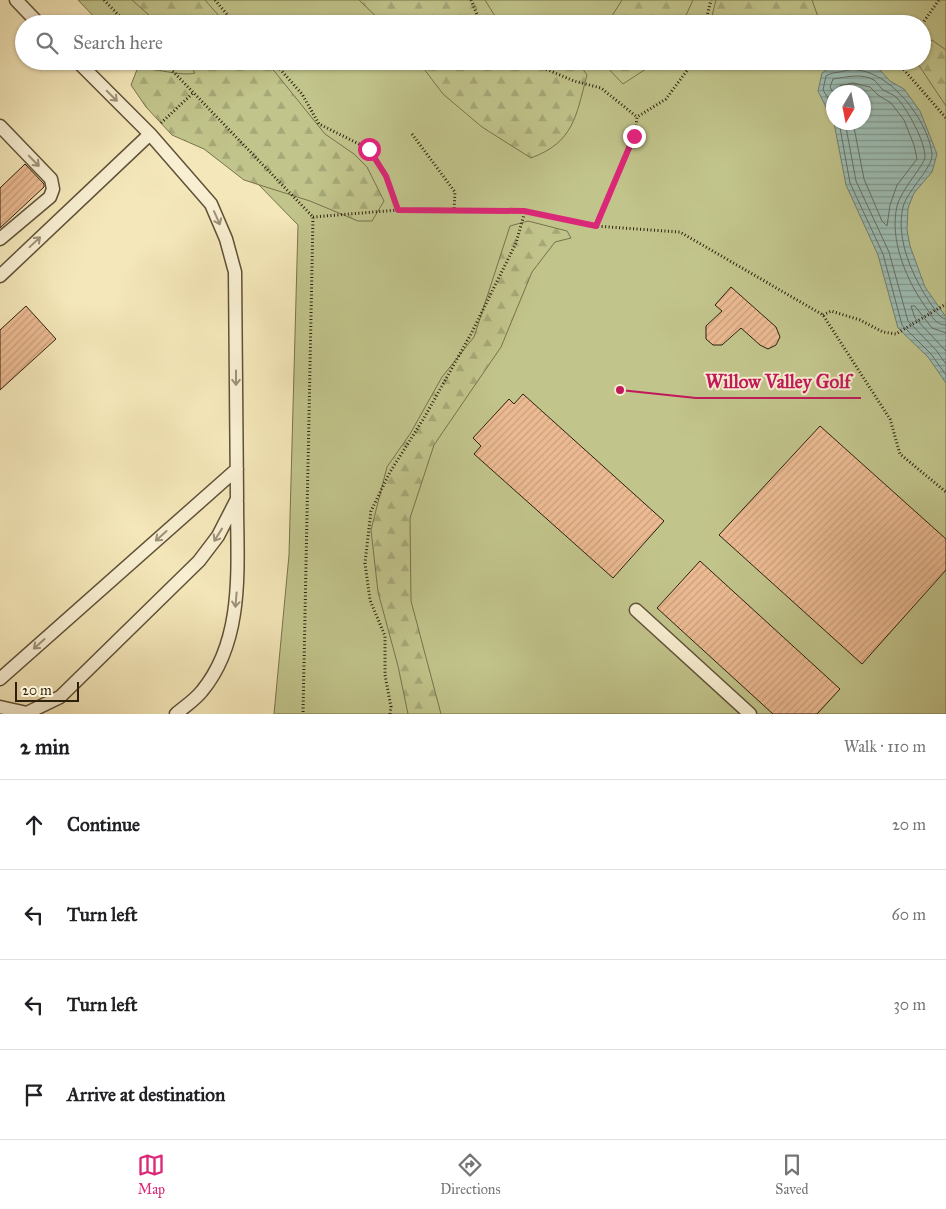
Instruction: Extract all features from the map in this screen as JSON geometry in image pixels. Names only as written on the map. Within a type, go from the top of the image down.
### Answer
[{"type":"lane","points":[[16,0],[31,15]]},
{"type":"lane","points":[[86,70],[150,134],[211,204],[226,239],[235,272],[236,603],[230,636],[217,665],[202,691],[176,714]]},
{"type":"lane","points":[[0,126],[51,179],[53,189],[50,198],[0,239]]},
{"type":"lane","points":[[0,276],[150,134]]},
{"type":"lane","points":[[0,678],[237,469]]},
{"type":"lane","points":[[0,707],[25,714],[60,697],[199,561],[218,536],[237,499]]},
{"type":"lane","points":[[636,610],[750,714]]},
{"type":"path","points":[[104,0],[118,15]]},
{"type":"path","points":[[215,0],[228,15]]},
{"type":"path","points":[[471,0],[477,15]]},
{"type":"path","points":[[707,15],[711,0]]},
{"type":"path","points":[[928,15],[939,0]]},
{"type":"path","points":[[171,70],[313,217],[303,714]]},
{"type":"path","points":[[281,70],[302,94],[319,124],[369,149],[386,176],[398,210]]},
{"type":"path","points":[[549,70],[601,88],[637,117]]},
{"type":"path","points":[[596,226],[634,136],[637,117],[666,99],[687,70]]},
{"type":"path","points":[[904,70],[946,118]]},
{"type":"path","points":[[150,134],[193,93]]},
{"type":"path","points":[[412,134],[455,192],[454,209]]},
{"type":"path","points":[[313,217],[398,210],[524,211],[596,226],[680,232],[823,315],[890,419],[900,454],[946,492]]},
{"type":"path","points":[[390,714],[391,707],[385,675],[385,636],[370,600],[365,563],[371,511],[390,472],[424,418],[471,334],[516,243],[524,211]]},
{"type":"path","points":[[823,315],[831,312],[860,320],[883,332],[896,334],[946,304]]},
{"type":"green space","points":[[78,0],[946,0],[946,714],[274,714],[289,555],[298,225],[147,70],[931,70],[931,15],[92,15]]},
{"type":"green space","points":[[132,0],[205,0],[218,15],[149,15]]},
{"type":"green space","points":[[359,0],[485,0],[494,15],[375,15]]},
{"type":"green space","points":[[622,0],[693,0],[686,15],[613,15]]},
{"type":"green space","points":[[716,0],[812,0],[818,15],[712,15]]},
{"type":"green space","points":[[931,40],[946,50],[946,106],[922,70],[931,70]]},
{"type":"green space","points":[[137,70],[195,73],[193,70],[273,70],[325,134],[354,154],[367,167],[384,201],[372,221],[358,221],[310,201],[244,180],[204,149],[172,135],[146,107],[131,85]]},
{"type":"green space","points":[[425,70],[583,70],[587,75],[576,115],[565,136],[545,152],[531,158],[482,127],[443,94]]},
{"type":"green space","points":[[610,70],[644,70],[623,84]]},
{"type":"green space","points":[[528,221],[567,231],[571,238],[555,242],[532,272],[501,347],[434,445],[410,518],[411,601],[441,714],[408,714],[398,666],[378,592],[371,530],[387,467],[410,434],[442,377],[474,337],[510,226]]},
{"type":"water","points":[[826,70],[880,70],[890,81],[904,89],[920,111],[937,154],[932,172],[914,193],[908,208],[907,230],[910,246],[925,287],[946,317],[946,383],[928,357],[898,328],[878,255],[846,185],[835,130],[871,130],[871,85],[826,85],[826,107],[818,91],[822,73]]},
{"type":"building","points":[[25,164],[44,184],[44,187],[0,228],[0,188]]},
{"type":"building","points":[[731,287],[776,327],[780,337],[776,345],[768,349],[760,345],[741,328],[722,345],[713,345],[706,339],[706,326],[722,311],[715,305]]},
{"type":"building","points":[[26,306],[56,339],[0,390],[0,330]]},
{"type":"building","points":[[523,394],[664,521],[613,578],[474,454],[481,446],[473,438],[509,399],[514,404]]},
{"type":"building","points":[[820,426],[946,539],[946,570],[862,664],[719,535]]},
{"type":"building","points":[[700,561],[840,689],[817,714],[773,714],[657,608]]},
{"type":"place","name":"Willow Valley Golf","points":[[620,390]]},
{"type":"route","points":[[369,149],[386,176],[398,210],[524,211],[596,226],[634,136]]}]
